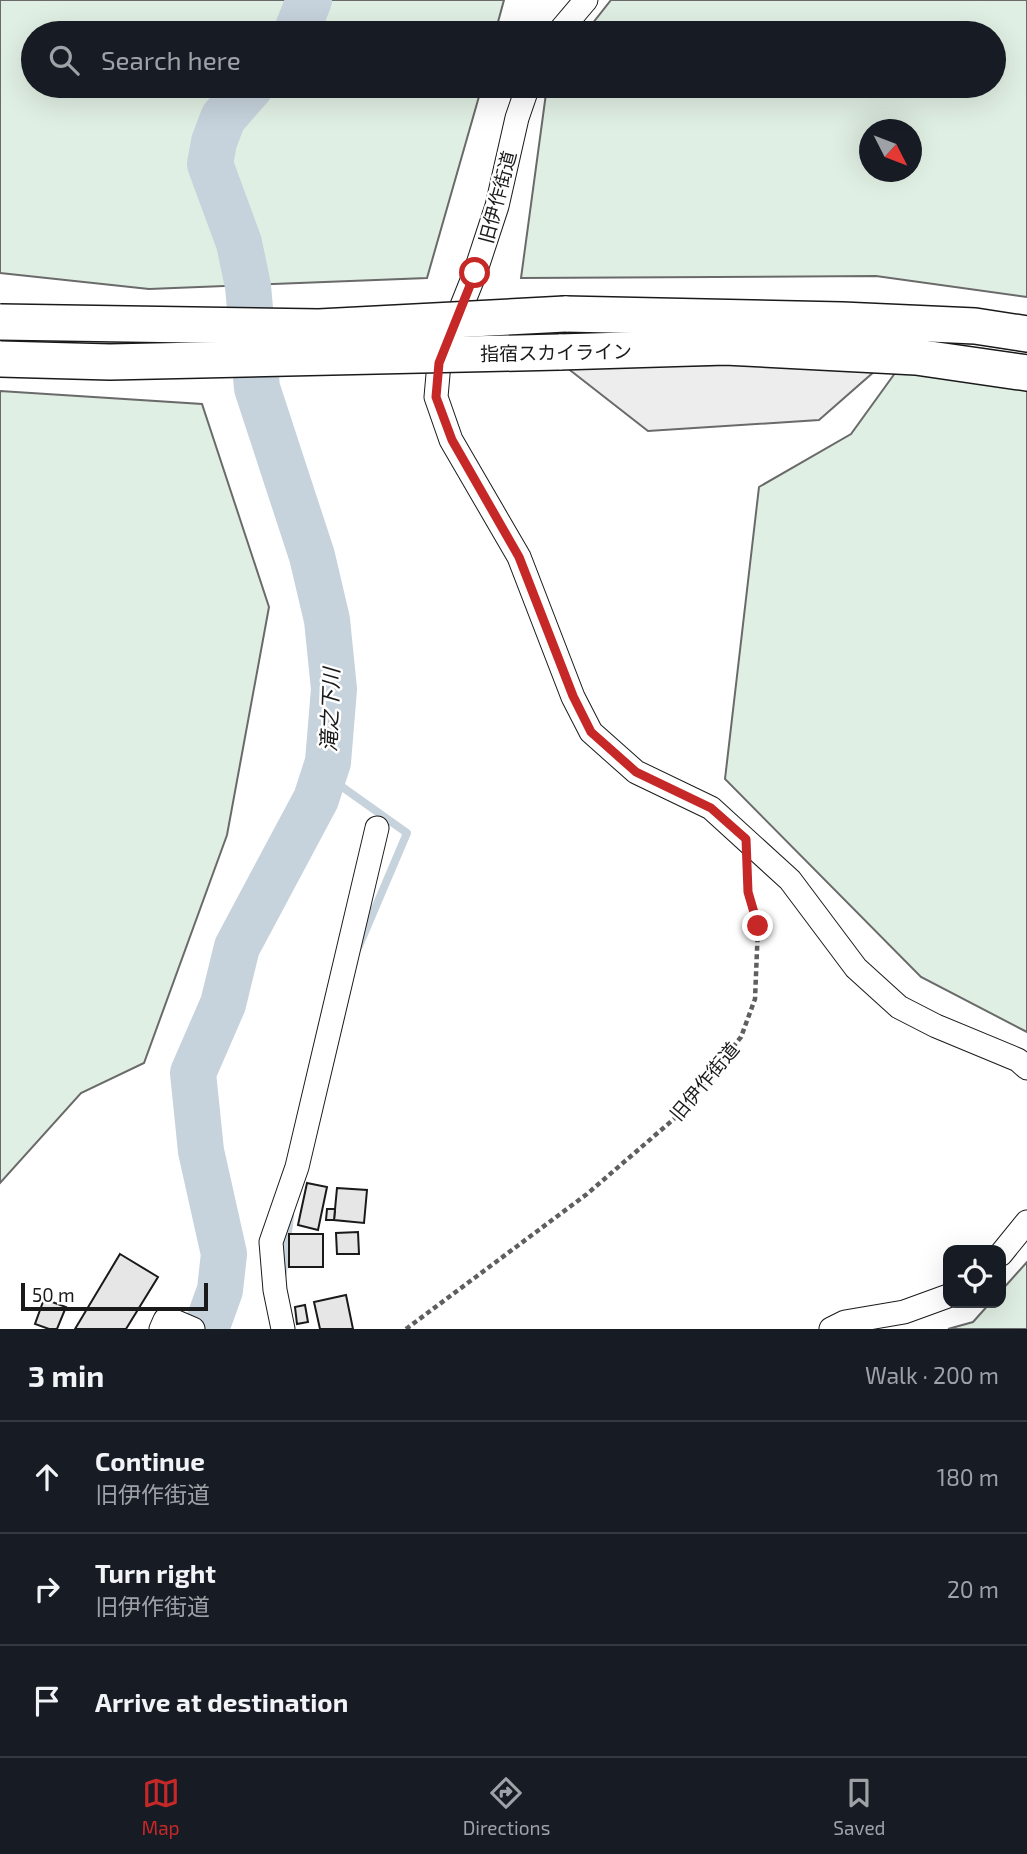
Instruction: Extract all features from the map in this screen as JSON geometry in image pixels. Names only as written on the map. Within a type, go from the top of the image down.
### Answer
[{"type":"main road","name":"指宿スカイライン","points":[[0,322],[57,325],[318,327],[565,314],[842,320],[975,326],[1027,334]]},
{"type":"main road","name":"指宿スカイライン","points":[[0,359],[110,362],[725,347],[916,358],[1027,373]]},
{"type":"street","points":[[568,21],[586,0]]},
{"type":"street","name":"旧伊作街道","points":[[524,98],[497,206],[475,273],[439,363],[436,397],[452,440],[519,557],[573,696],[591,732],[636,772],[711,808],[746,839]]},
{"type":"street","points":[[283,1329],[275,1290],[271,1242],[297,1167],[377,828]]},
{"type":"street","points":[[746,839],[790,880],[856,968],[900,1007],[936,1026],[1018,1060],[1027,1068]]},
{"type":"street","points":[[1006,1248],[1027,1222]]},
{"type":"street","points":[[831,1329],[845,1322],[904,1312],[943,1298]]},
{"type":"path","name":"旧伊作街道","points":[[406,1329],[587,1194],[682,1112],[741,1037],[755,999],[758,926],[748,892],[746,839]]},
{"type":"green space","points":[[0,0],[504,0],[498,21],[21,21],[21,98],[479,98],[427,278],[149,289],[0,273]]},
{"type":"green space","points":[[611,0],[1027,0],[1027,297],[876,276],[521,278],[545,98],[1006,98],[1006,21],[594,21]]},
{"type":"green space","points":[[898,369],[1027,378],[1027,1032],[921,977],[725,779],[759,487],[851,434]]},
{"type":"green space","points":[[0,391],[202,404],[269,607],[227,835],[144,1063],[81,1093],[0,1183]]},
{"type":"green space","points":[[1027,1262],[1027,1329],[948,1329],[973,1322],[986,1308],[1006,1308],[1006,1285]]},
{"type":"shaded area","points":[[793,364],[876,370],[819,420],[648,431],[566,367]]},
{"type":"building","points":[[307,1183],[327,1187],[318,1230],[298,1225]]},
{"type":"building","points":[[337,1188],[367,1190],[364,1223],[334,1220]]},
{"type":"building","points":[[327,1209],[335,1209],[334,1220],[326,1220]]},
{"type":"building","points":[[358,1232],[359,1254],[337,1254],[336,1233]]},
{"type":"building","points":[[289,1234],[323,1234],[323,1267],[289,1267]]},
{"type":"building","points":[[120,1254],[158,1277],[126,1329],[75,1329]]},
{"type":"building","points":[[346,1295],[353,1329],[320,1329],[314,1302]]},
{"type":"building","points":[[44,1299],[66,1307],[57,1329],[35,1324]]},
{"type":"building","points":[[305,1305],[308,1322],[297,1324],[295,1307]]},
{"type":"waterway","name":"滝之下川","points":[[301,21],[309,0]]},
{"type":"waterway","name":"滝之下川","points":[[206,1329],[220,1290],[224,1254],[201,1151],[193,1073],[223,1004],[237,947],[316,799],[328,762],[334,689],[327,620],[312,556],[257,388],[248,286],[239,243],[210,164],[214,142],[223,118],[240,98]]},
{"type":"waterway","points":[[324,774],[407,833],[359,946]]},
{"type":"waterway","points":[[283,1273],[290,1216]]},
{"type":"route","points":[[475,273],[439,363],[436,397],[452,440],[519,557],[573,696],[591,732],[636,772],[711,808],[746,839],[748,892],[758,926]]}]
